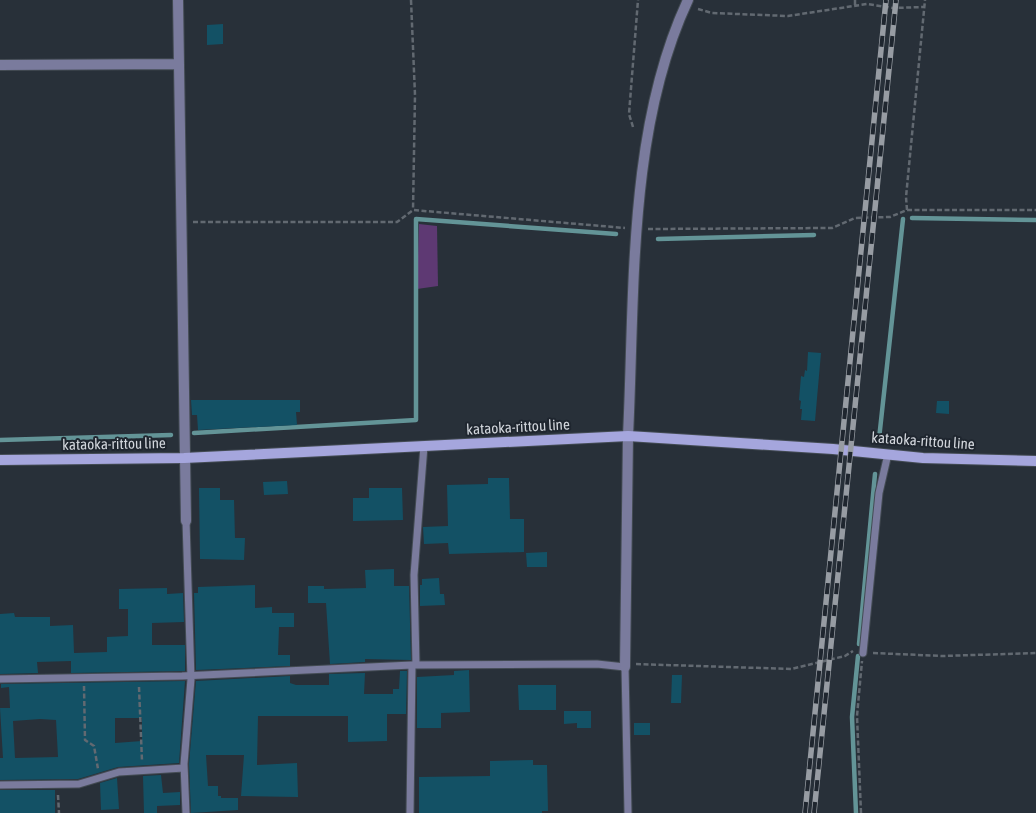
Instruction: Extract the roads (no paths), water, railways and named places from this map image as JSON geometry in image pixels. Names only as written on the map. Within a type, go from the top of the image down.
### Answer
[{"type":"main road","name":"kataoka-rittou line","points":[[0,460],[184,458],[628,436],[833,449],[923,458],[1036,461]]},
{"type":"street","points":[[178,0],[186,521]]},
{"type":"street","points":[[625,667],[628,436],[637,229],[643,155],[652,109],[673,36],[687,3]]},
{"type":"street","points":[[0,65],[179,64]]},
{"type":"lane","points":[[410,813],[414,665],[414,575],[424,446]]},
{"type":"lane","points":[[863,653],[879,493],[888,454]]},
{"type":"lane","points":[[186,521],[190,674],[184,768],[186,813]]},
{"type":"lane","points":[[0,679],[139,677],[414,665],[596,664],[625,667],[628,813]]},
{"type":"lane","points":[[0,785],[58,786],[79,784],[119,772],[184,768]]},
{"type":"waterway","points":[[912,218],[1036,220]]},
{"type":"waterway","points":[[194,433],[416,420],[416,219],[616,234]]},
{"type":"waterway","points":[[879,439],[903,219]]},
{"type":"waterway","points":[[658,239],[814,235]]},
{"type":"waterway","points":[[0,440],[171,435]]},
{"type":"waterway","points":[[859,644],[875,474]]},
{"type":"waterway","points":[[856,813],[852,717],[858,656]]},
{"type":"railway","points":[[805,813],[886,0]]},
{"type":"railway","points":[[814,813],[896,0]]}]
